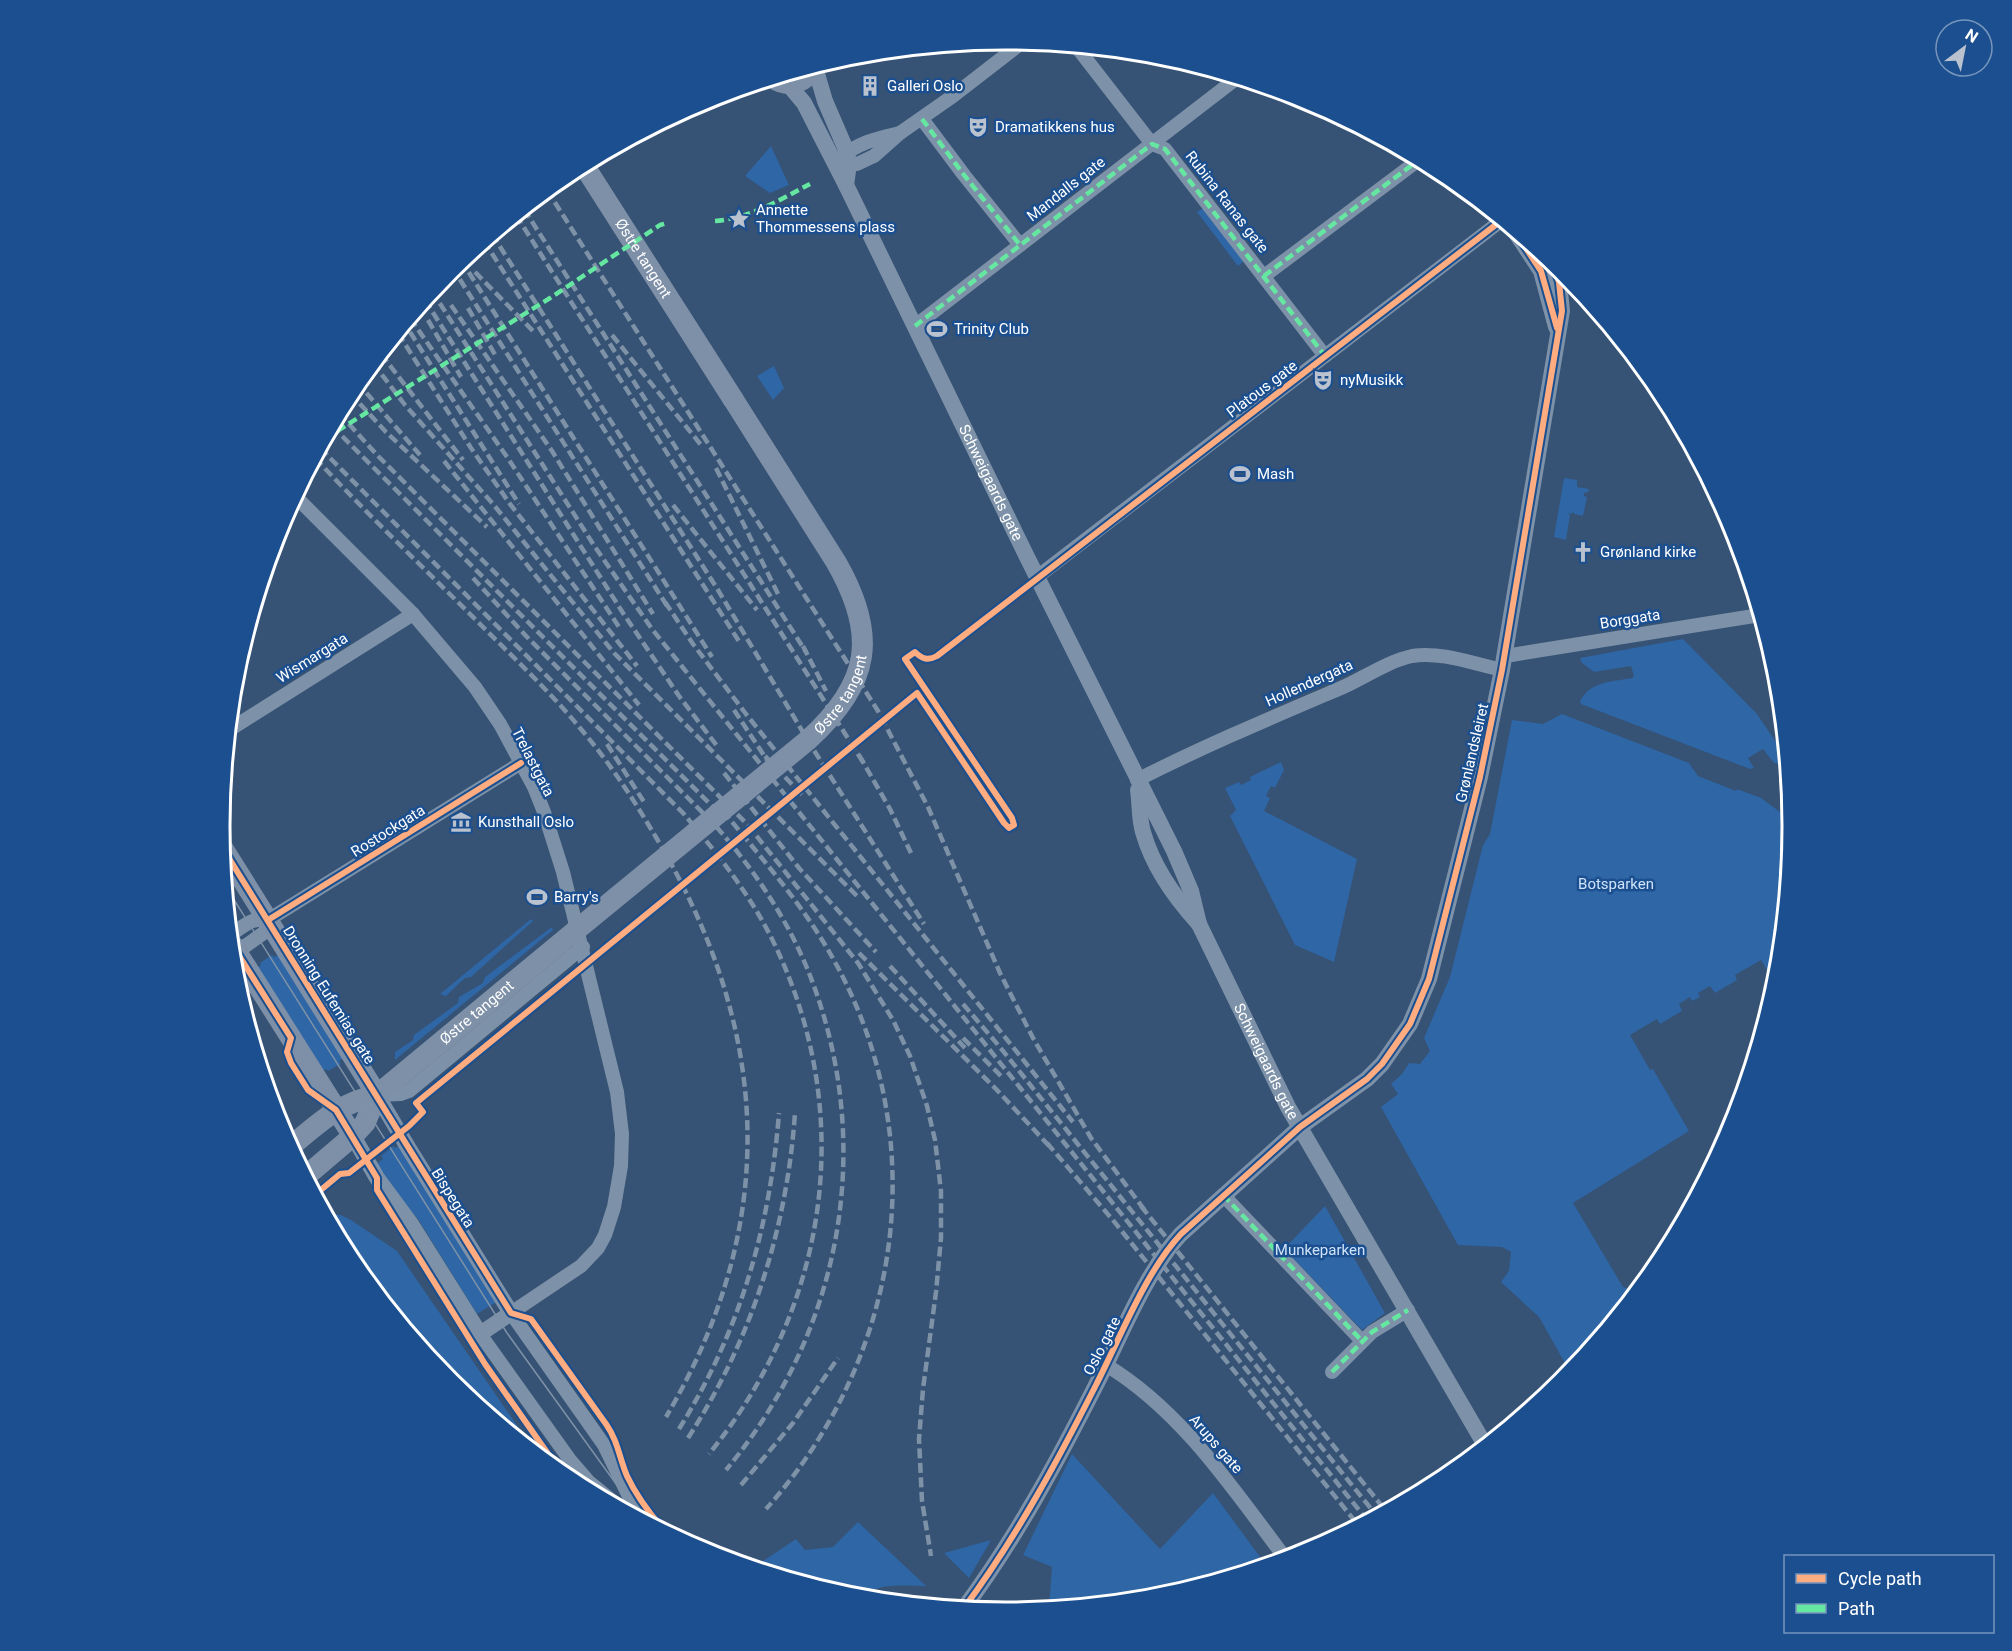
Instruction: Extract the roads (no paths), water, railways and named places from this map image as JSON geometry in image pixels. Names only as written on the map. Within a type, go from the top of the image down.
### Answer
[{"type":"highway","points":[[790,81],[804,80],[808,75]]},
{"type":"highway","name":"Østre tangent","points":[[377,1095],[808,740],[833,715],[856,681],[861,660],[861,619],[850,589],[836,562],[588,172]]},
{"type":"highway","name":"Dronning Eufemias gate","points":[[231,862],[377,1095]]},
{"type":"highway","points":[[243,962],[353,1136]]},
{"type":"highway","points":[[297,1141],[351,1101],[377,1095]]},
{"type":"highway","points":[[311,1171],[353,1136],[364,1123],[377,1095]]},
{"type":"street","points":[[843,160],[875,138],[900,133],[922,119],[1012,50]]},
{"type":"street","name":"Rubina Ranas gate","points":[[1082,53],[1152,144],[1165,150],[1325,356]]},
{"type":"street","name":"Schweigaards gate","points":[[817,73],[843,160],[846,185],[1182,870],[1191,891],[1199,924],[1288,1107],[1481,1438]]},
{"type":"street","name":"Schweigaards gate","points":[[782,83],[804,103],[843,160]]},
{"type":"street","name":"Mandalls gate","points":[[915,326],[1230,83]]},
{"type":"street","points":[[922,119],[1020,245]]},
{"type":"street","points":[[1264,276],[1413,165]]},
{"type":"street","name":"Platous gate","points":[[1037,577],[1496,225]]},
{"type":"street","name":"Grønlandsleiret","points":[[1300,1126],[1374,1072],[1399,1041],[1418,1010],[1429,979],[1480,777],[1503,663],[1562,311],[1562,294],[1555,277]]},
{"type":"street","name":"Trelastgata","points":[[301,502],[413,614],[475,687],[500,723],[534,787],[544,812],[583,947],[619,1104],[623,1150],[618,1185],[605,1235],[598,1248],[580,1266],[480,1334]]},
{"type":"street","name":"Wismargata","points":[[237,725],[413,614]]},
{"type":"street","name":"Borggata","points":[[1503,663],[1753,616]]},
{"type":"street","name":"Hollendergata","points":[[1137,780],[1396,661],[1412,656],[1432,655],[1503,663]]},
{"type":"street","name":"Rostockgata","points":[[240,946],[244,947],[265,932],[268,920],[521,763]]},
{"type":"street","points":[[377,1095],[401,1094],[409,1091],[583,947]]},
{"type":"street","name":"Bispegata","points":[[377,1095],[408,1149],[511,1312],[604,1445],[634,1506]]},
{"type":"street","name":"Oslo gate","points":[[969,1601],[1023,1520],[1168,1249],[1180,1234],[1300,1126]]},
{"type":"street","points":[[353,1136],[377,1178],[411,1224],[480,1334],[570,1460],[585,1477]]},
{"type":"street","points":[[1223,1195],[1362,1341]]},
{"type":"street","points":[[1332,1372],[1358,1348],[1362,1341],[1383,1324],[1408,1310]]},
{"type":"street","name":"Arups gate","points":[[1106,1365],[1123,1375],[1193,1439],[1280,1551]]},
{"type":"tram line","points":[[234,900],[507,1333],[631,1505]]},
{"type":"railway","points":[[552,197],[878,711],[928,807],[1000,973],[1033,1038],[1091,1138],[1146,1212]]},
{"type":"railway","points":[[528,215],[806,652]]},
{"type":"railway","points":[[520,221],[863,762]]},
{"type":"railway","points":[[496,240],[718,590],[810,744],[924,924]]},
{"type":"railway","points":[[488,248],[740,643]]},
{"type":"railway","points":[[466,268],[712,657]]},
{"type":"railway","points":[[475,272],[536,334]]},
{"type":"railway","points":[[458,276],[669,609]]},
{"type":"railway","points":[[437,299],[595,547],[652,629],[1362,1514]]},
{"type":"railway","points":[[451,305],[552,451],[653,614]]},
{"type":"railway","points":[[429,307],[623,613],[679,696],[717,746]]},
{"type":"railway","points":[[468,308],[497,358]]},
{"type":"railway","points":[[428,320],[461,377]]},
{"type":"railway","points":[[414,324],[507,457],[621,630]]},
{"type":"railway","points":[[410,332],[519,504]]},
{"type":"railway","points":[[612,335],[701,445]]},
{"type":"railway","points":[[402,339],[471,448],[510,504],[637,666]]},
{"type":"railway","points":[[385,360],[463,460]]},
{"type":"railway","points":[[378,370],[405,405],[493,504],[614,653],[858,897]]},
{"type":"railway","points":[[364,390],[420,455]]},
{"type":"railway","points":[[357,400],[386,432],[487,527]]},
{"type":"railway","points":[[345,420],[378,456],[747,824],[858,963],[893,1020],[910,1056],[927,1106],[935,1140],[941,1191],[941,1238],[919,1439],[922,1501],[931,1556]]},
{"type":"railway","points":[[337,431],[725,819]]},
{"type":"railway","points":[[325,453],[683,813],[743,889],[763,922],[799,1005],[815,1072],[822,1139],[818,1206],[804,1272],[782,1336],[750,1397],[709,1454]]},
{"type":"railway","points":[[444,461],[639,705]]},
{"type":"railway","points":[[320,463],[546,690],[601,755],[657,839],[695,911],[723,983],[740,1055],[747,1127],[744,1199],[729,1271],[703,1344],[666,1417]]},
{"type":"railway","points":[[716,468],[778,594]]},
{"type":"railway","points":[[673,505],[757,610]]},
{"type":"railway","points":[[473,578],[526,636],[714,824],[741,857],[789,929],[807,968],[828,1033],[840,1099],[843,1165],[837,1230],[822,1294],[798,1356],[766,1415],[726,1470]]},
{"type":"railway","points":[[665,602],[693,644],[746,714],[1073,1122]]},
{"type":"railway","points":[[803,646],[826,691]]},
{"type":"railway","points":[[734,710],[767,760]]},
{"type":"railway","points":[[607,744],[644,802]]},
{"type":"railway","points":[[859,755],[890,809],[911,853]]},
{"type":"railway","points":[[765,756],[804,797]]},
{"type":"railway","points":[[724,773],[799,868],[876,952]]},
{"type":"railway","points":[[723,811],[798,904],[836,964],[867,1033],[885,1104],[893,1176],[888,1247],[873,1318],[848,1385],[812,1450],[766,1509]]},
{"type":"railway","points":[[859,953],[996,1089],[1052,1149]]},
{"type":"railway","points":[[890,966],[965,1048]]},
{"type":"railway","points":[[963,1004],[1372,1509]]},
{"type":"railway","points":[[963,1038],[1003,1078]]},
{"type":"railway","points":[[679,1429],[719,1354],[749,1277],[768,1197],[779,1113]]},
{"type":"railway","points":[[688,1438],[730,1363],[762,1283],[784,1199],[795,1113]]},
{"type":"railway","points":[[1047,1143],[1112,1219],[1353,1519]]},
{"type":"railway","points":[[1141,1206],[1381,1505]]},
{"type":"railway","points":[[741,1485],[793,1423],[838,1358]]},
{"type":"place","name":"Galleri Oslo","points":[[870,86]]},
{"type":"place","name":"Dramatikkens hus","points":[[978,127]]},
{"type":"place","name":"Annette Thommessens plass","points":[[739,219]]},
{"type":"place","name":"Trinity Club","points":[[937,329]]},
{"type":"place","name":"nyMusikk","points":[[1323,380]]},
{"type":"place","name":"Mash","points":[[1240,474]]},
{"type":"place","name":"Grønland kirke","points":[[1583,552]]},
{"type":"place","name":"Kunsthall Oslo","points":[[461,822]]},
{"type":"place","name":"Barry's","points":[[537,897]]},
{"type":"park label","name":"Botsparken","points":[[1616,884]]},
{"type":"park label","name":"Munkeparken","points":[[1320,1250]]}]
